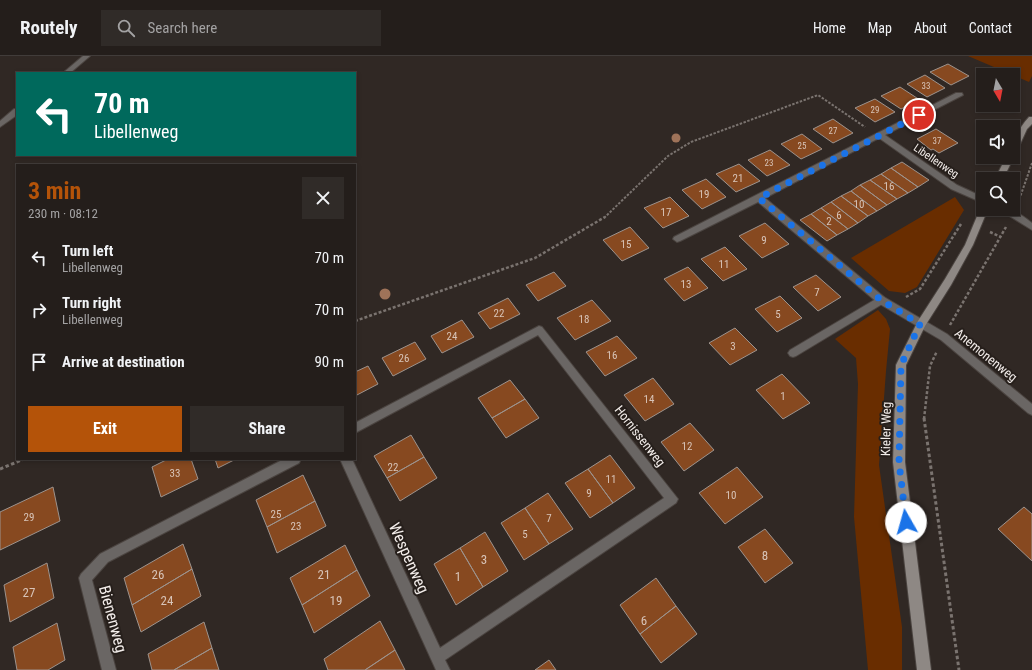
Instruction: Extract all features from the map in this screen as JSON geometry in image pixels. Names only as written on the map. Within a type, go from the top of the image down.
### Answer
[{"type":"street","points":[[67,72],[87,56]]},
{"type":"street","points":[[677,239],[959,95]]},
{"type":"street","points":[[0,125],[16,112]]},
{"type":"street","points":[[1020,136],[1024,128],[1032,119]]},
{"type":"street","name":"Libellenweg","points":[[879,136],[954,187],[976,197]]},
{"type":"street","points":[[759,198],[881,300],[920,324]]},
{"type":"street","name":"Kieler Weg","points":[[924,670],[899,462],[901,365],[920,324],[948,282],[969,245],[981,216]]},
{"type":"street","points":[[1017,216],[1032,227]]},
{"type":"street","points":[[793,353],[881,300]]},
{"type":"street","name":"Anemonenweg","points":[[920,324],[944,337],[1032,410]]},
{"type":"street","name":"Hornissenweg","points":[[356,427],[539,330],[672,499],[437,658]]},
{"type":"street","name":"Bienenweg","points":[[109,670],[85,578],[104,558],[292,460]]},
{"type":"street","name":"Wespenweg","points":[[346,460],[443,670]]},
{"type":"path","points":[[356,322],[535,258],[607,216],[668,156],[691,142],[818,95],[879,136]]},
{"type":"path","points":[[1020,197],[1032,163]]},
{"type":"path","points":[[959,670],[924,418],[930,366],[944,337],[1013,216]]},
{"type":"path","points":[[881,300],[904,298],[920,289],[963,220]]},
{"type":"path","points":[[0,469],[22,460]]},
{"type":"shaded area","points":[[968,56],[1032,56],[1032,76],[1029,82],[1020,78],[1020,68],[996,68]]},
{"type":"shaded area","points":[[955,197],[964,210],[917,287],[905,293],[889,291],[851,258]]},
{"type":"shaded area","points":[[878,310],[886,319],[890,329],[879,465],[902,627],[902,670],[868,670],[854,517],[858,384],[856,358],[835,339]]},
{"type":"building","points":[[948,64],[969,76],[951,85],[930,72]]},
{"type":"building","points":[[925,75],[945,88],[927,97],[907,84]]},
{"type":"building","points":[[900,87],[920,100],[901,109],[881,96]]},
{"type":"building","points":[[875,99],[895,112],[875,122],[855,108]]},
{"type":"building","points":[[833,119],[853,133],[833,143],[813,129]]},
{"type":"building","points":[[936,129],[958,143],[939,153],[933,149],[931,150],[917,139]]},
{"type":"building","points":[[802,134],[822,149],[801,159],[781,144]]},
{"type":"building","points":[[770,150],[790,165],[767,176],[748,160]]},
{"type":"building","points":[[902,162],[929,180],[918,187],[891,168]]},
{"type":"building","points":[[739,164],[760,181],[736,192],[716,174]]},
{"type":"building","points":[[891,168],[918,187],[908,193],[881,174]]},
{"type":"building","points":[[881,174],[908,193],[897,199],[870,180]]},
{"type":"building","points":[[706,179],[726,197],[702,209],[682,190]]},
{"type":"building","points":[[870,180],[897,199],[887,205],[860,185]]},
{"type":"building","points":[[860,185],[887,205],[877,211],[851,191]]},
{"type":"building","points":[[851,191],[877,211],[868,216],[841,196]]},
{"type":"building","points":[[841,196],[868,216],[858,223],[831,202]]},
{"type":"building","points":[[670,197],[689,216],[663,228],[644,208]]},
{"type":"building","points":[[831,202],[858,223],[848,229],[821,208]]},
{"type":"building","points":[[821,208],[848,229],[837,235],[811,214]]},
{"type":"building","points":[[811,214],[837,235],[827,241],[800,220]]},
{"type":"building","points":[[765,223],[789,244],[762,258],[739,236]]},
{"type":"building","points":[[630,227],[649,248],[622,261],[603,240]]},
{"type":"building","points":[[725,247],[747,269],[723,281],[701,259]]},
{"type":"building","points":[[688,267],[708,288],[684,301],[664,279]]},
{"type":"building","points":[[554,272],[566,286],[538,301],[526,285]]},
{"type":"building","points":[[816,275],[841,297],[818,311],[793,287]]},
{"type":"building","points":[[780,296],[802,318],[777,332],[755,309]]},
{"type":"building","points":[[508,298],[520,314],[490,329],[478,313]]},
{"type":"building","points":[[592,300],[611,321],[575,340],[557,318]]},
{"type":"building","points":[[462,320],[474,337],[442,353],[431,336]]},
{"type":"building","points":[[735,328],[757,350],[730,365],[709,343]]},
{"type":"building","points":[[617,336],[637,358],[605,376],[586,352]]},
{"type":"building","points":[[415,342],[426,359],[393,376],[382,358]]},
{"type":"building","points":[[368,366],[378,384],[356,395],[356,372]]},
{"type":"building","points":[[782,374],[810,403],[783,419],[756,390]]},
{"type":"building","points":[[653,378],[674,404],[645,421],[624,395]]},
{"type":"building","points":[[510,380],[525,399],[492,418],[478,398]]},
{"type":"building","points":[[525,399],[539,418],[506,438],[492,418]]},
{"type":"building","points":[[690,423],[714,450],[684,471],[661,442]]},
{"type":"building","points":[[411,435],[424,457],[387,478],[374,456]]},
{"type":"building","points":[[610,455],[635,488],[613,503],[588,469]]},
{"type":"building","points":[[424,457],[437,478],[400,501],[387,478]]},
{"type":"building","points":[[166,460],[191,460],[198,479],[161,497],[152,467]]},
{"type":"building","points":[[215,460],[234,460],[218,468]]},
{"type":"building","points":[[737,467],[763,497],[725,524],[699,493]]},
{"type":"building","points":[[588,469],[613,503],[590,518],[565,483]]},
{"type":"building","points":[[303,475],[315,501],[267,527],[256,500]]},
{"type":"building","points":[[53,487],[60,521],[0,550],[0,512]]},
{"type":"building","points":[[548,493],[573,529],[549,544],[525,508]]},
{"type":"building","points":[[315,501],[326,526],[277,553],[267,527]]},
{"type":"building","points":[[1024,507],[1032,514],[1032,561],[998,529]]},
{"type":"building","points":[[525,508],[549,544],[524,560],[501,523]]},
{"type":"building","points":[[765,529],[793,563],[765,583],[738,547]]},
{"type":"building","points":[[485,532],[508,571],[483,587],[460,548]]},
{"type":"building","points":[[183,544],[192,569],[132,605],[124,578]]},
{"type":"building","points":[[345,545],[357,570],[302,605],[290,578]]},
{"type":"building","points":[[460,548],[483,587],[456,605],[434,564]]},
{"type":"building","points":[[47,563],[54,598],[10,622],[4,585]]},
{"type":"building","points":[[192,569],[201,596],[141,632],[132,605]]},
{"type":"building","points":[[357,570],[370,596],[314,633],[302,605]]},
{"type":"building","points":[[656,578],[676,606],[640,634],[620,605]]},
{"type":"building","points":[[676,606],[697,634],[661,663],[640,634]]},
{"type":"building","points":[[380,621],[395,650],[365,670],[328,670],[324,659]]},
{"type":"building","points":[[204,622],[212,648],[174,670],[152,670],[148,654]]},
{"type":"building","points":[[57,623],[65,660],[48,670],[17,670],[13,647]]},
{"type":"building","points":[[212,648],[219,670],[174,670]]},
{"type":"building","points":[[395,650],[405,670],[365,670]]},
{"type":"building","points":[[549,660],[556,670],[535,670]]},
{"type":"route","points":[[906,522],[899,462],[901,365],[920,324],[881,300],[759,198],[919,115]]}]
